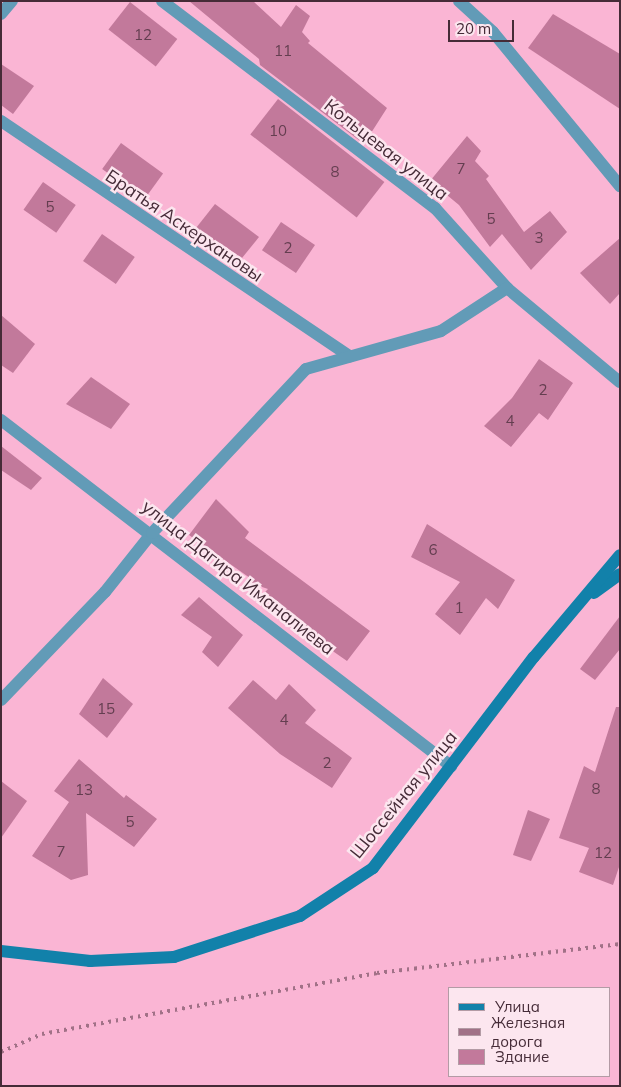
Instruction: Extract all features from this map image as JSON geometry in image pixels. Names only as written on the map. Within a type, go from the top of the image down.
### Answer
[{"type":"main road","points":[[580,603],[620,555]]},
{"type":"main road","points":[[580,603],[620,574]]},
{"type":"main road","name":"Шоссейная улица","points":[[1,951],[90,960],[174,957],[300,916],[373,868],[580,603]]},
{"type":"street","points":[[1,14],[12,1]]},
{"type":"street","name":"Кольцевая улица","points":[[162,1],[435,208],[507,288],[620,382]]},
{"type":"street","points":[[459,1],[493,32],[620,186]]},
{"type":"street","name":"Братья Аскерхановы","points":[[1,121],[350,356]]},
{"type":"street","points":[[1,700],[105,592],[152,533],[306,369],[441,331],[507,288]]},
{"type":"street","name":"улица Дагира Иманалиева","points":[[1,420],[152,533],[451,766]]},
{"type":"building","points":[[189,1],[253,1],[281,27],[296,5],[310,16],[302,32],[310,41],[308,43],[387,108],[364,144],[260,65],[259,59]]},
{"type":"building","points":[[130,2],[177,39],[156,67],[108,30]]},
{"type":"building","points":[[553,14],[620,54],[620,109],[528,48]]},
{"type":"building","points":[[1,64],[34,86],[13,114],[1,105]]},
{"type":"building","points":[[278,99],[384,182],[357,218],[250,134]]},
{"type":"building","points":[[467,136],[481,151],[475,161],[489,176],[486,179],[524,232],[550,211],[567,232],[531,270],[502,234],[490,247],[459,205],[430,181]]},
{"type":"building","points":[[121,143],[163,174],[144,199],[102,169]]},
{"type":"building","points":[[43,182],[76,205],[56,233],[23,210]]},
{"type":"building","points":[[215,204],[259,237],[242,258],[196,228]]},
{"type":"building","points":[[281,222],[315,245],[296,273],[262,250]]},
{"type":"building","points":[[102,234],[135,257],[116,284],[83,261]]},
{"type":"building","points":[[620,238],[620,293],[610,304],[580,273]]},
{"type":"building","points":[[1,315],[35,344],[13,373],[1,365]]},
{"type":"building","points":[[539,359],[573,383],[548,420],[539,413],[511,447],[484,426],[512,398]]},
{"type":"building","points":[[91,377],[130,404],[111,429],[66,404]]},
{"type":"building","points":[[1,446],[42,478],[31,490],[1,470]]},
{"type":"building","points":[[216,499],[249,532],[245,538],[370,631],[347,661],[314,638],[317,634],[261,596],[268,589],[247,582],[250,578],[189,535]]},
{"type":"building","points":[[427,524],[515,580],[498,609],[486,598],[460,635],[435,614],[460,582],[411,557]]},
{"type":"building","points":[[199,597],[243,635],[218,667],[202,652],[212,637],[181,615]]},
{"type":"building","points":[[620,616],[620,649],[595,680],[580,669]]},
{"type":"building","points":[[103,678],[133,704],[107,738],[79,714]]},
{"type":"building","points":[[253,680],[276,700],[289,684],[316,710],[305,723],[352,758],[332,788],[280,754],[228,708]]},
{"type":"building","points":[[616,707],[620,707],[620,864],[613,885],[579,872],[589,848],[559,838],[584,766],[595,772]]},
{"type":"building","points":[[79,759],[124,798],[126,795],[157,819],[134,847],[86,813],[88,875],[71,880],[32,856],[69,802],[54,791]]},
{"type":"building","points":[[1,781],[27,801],[1,838]]},
{"type":"building","points":[[528,810],[550,819],[531,861],[513,855]]},
{"type":"railway","points":[[1,1052],[42,1034],[377,973],[620,944]]}]
